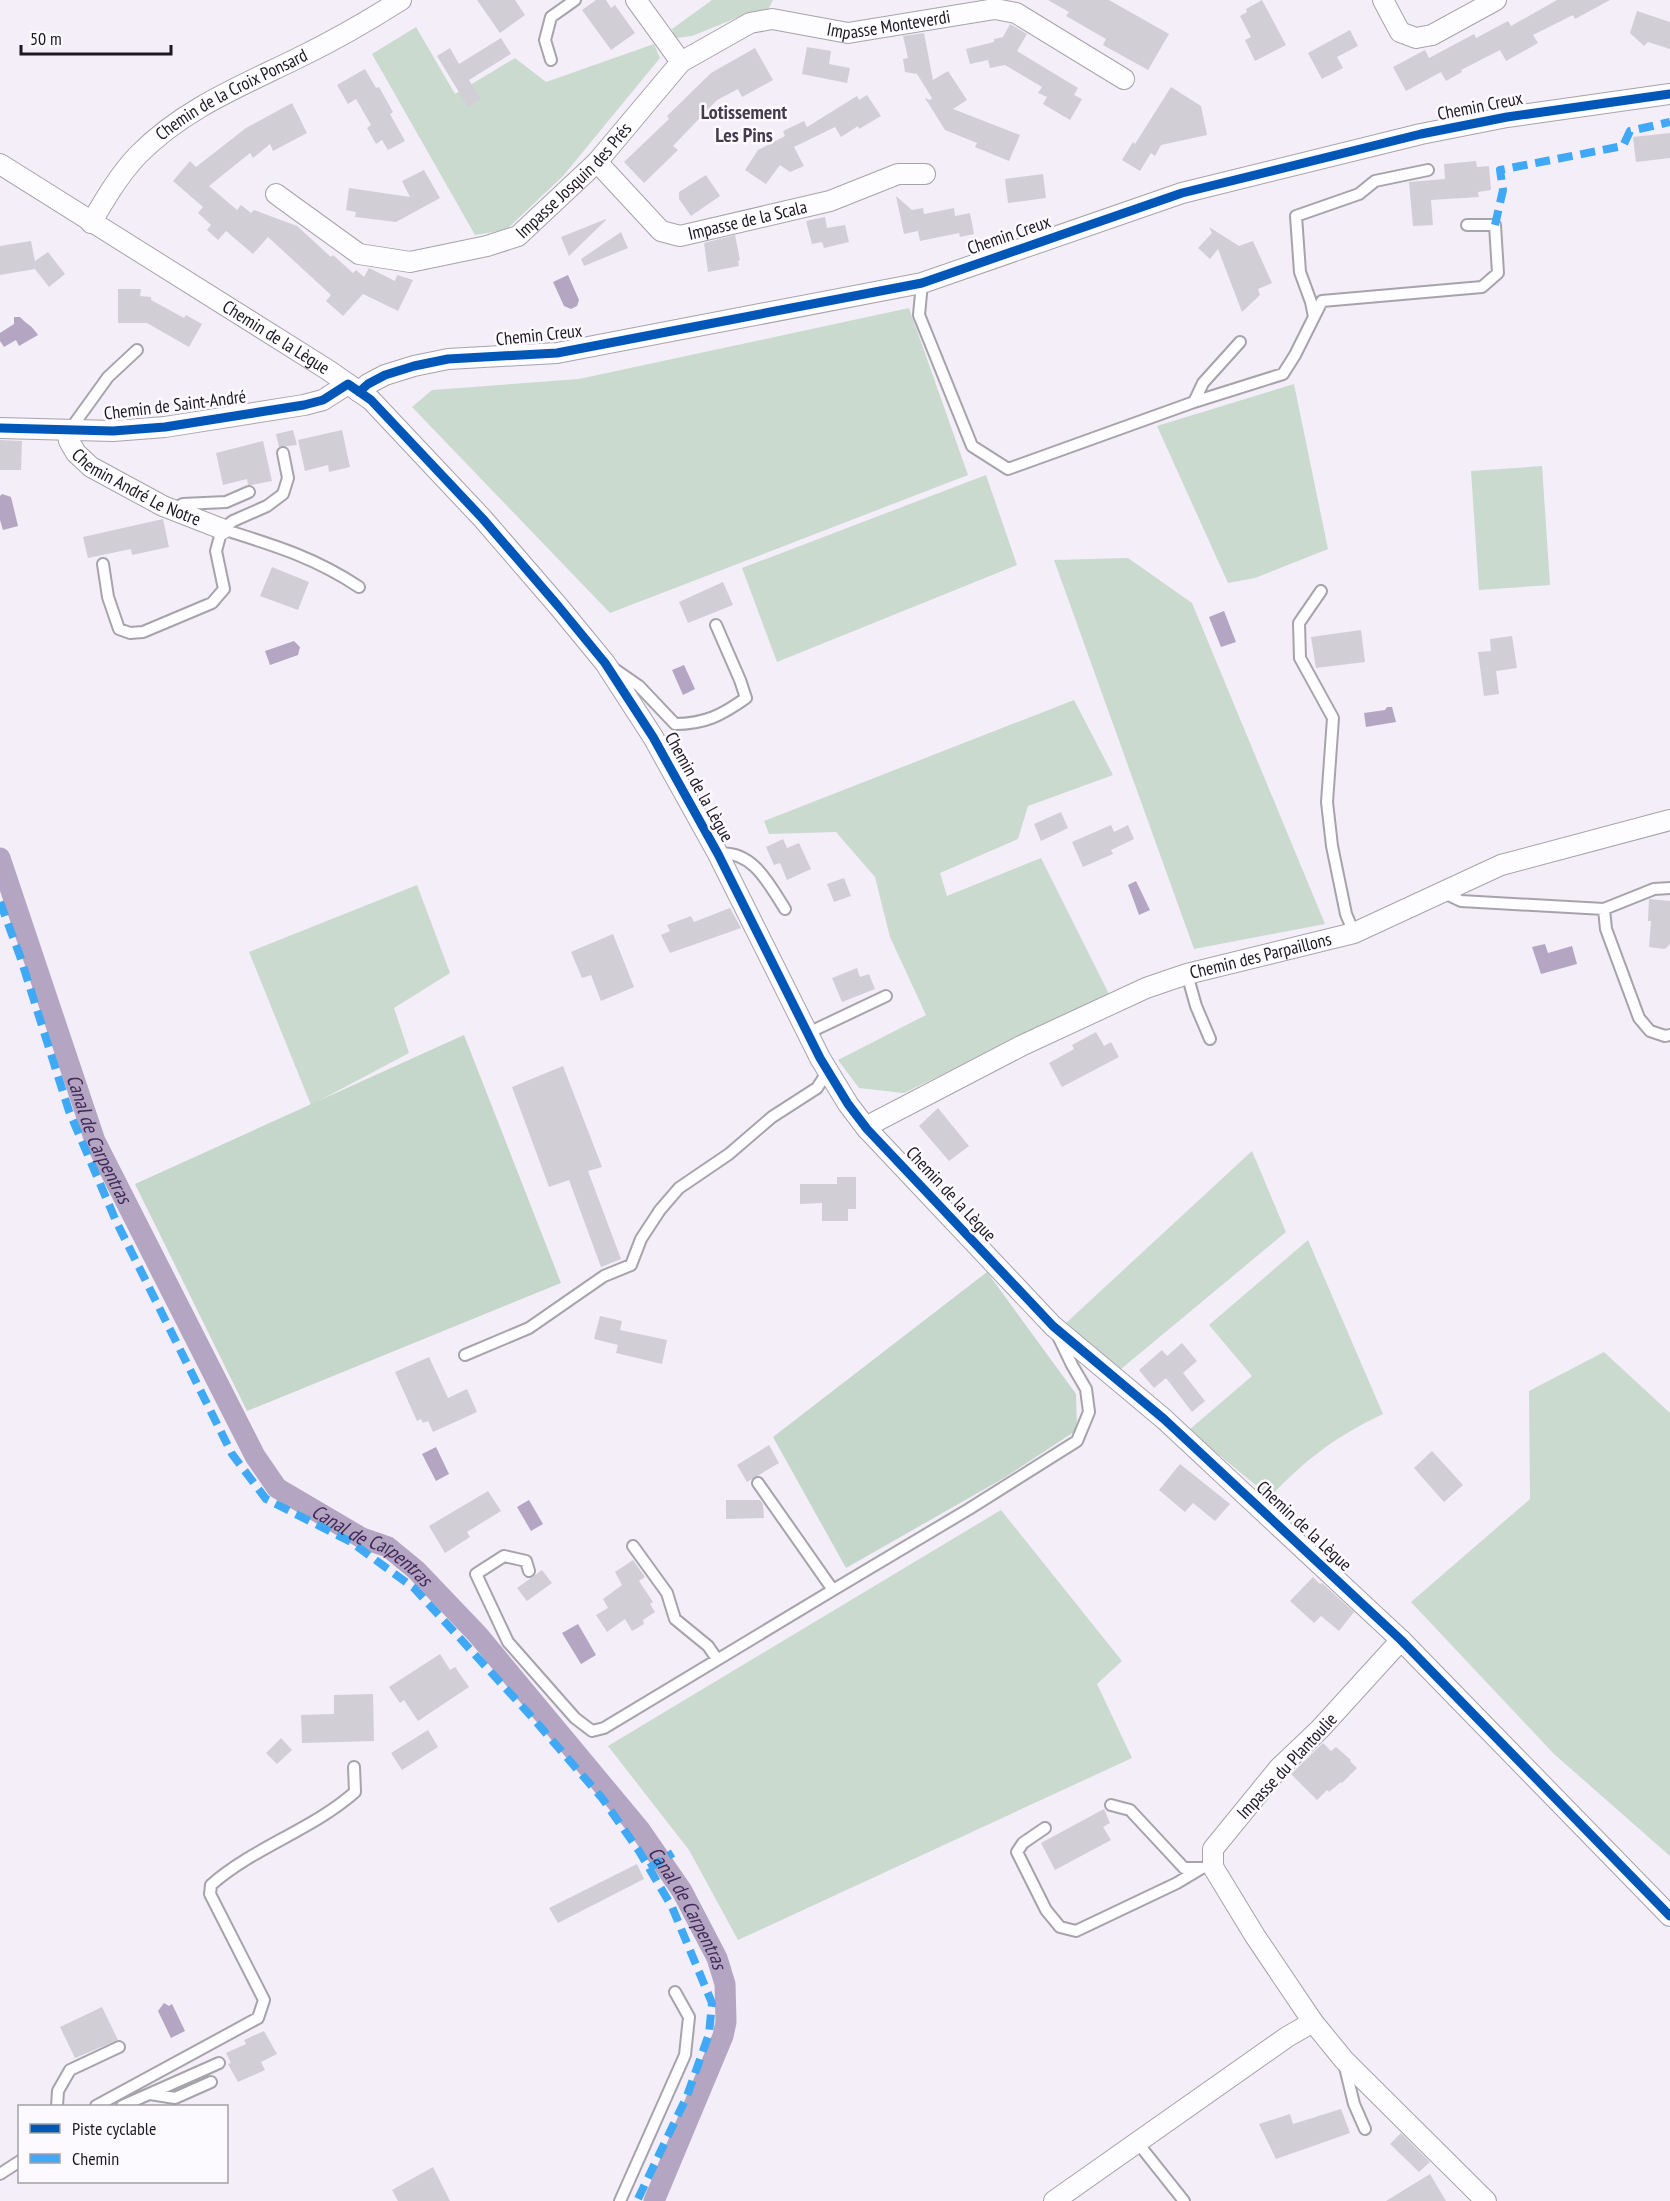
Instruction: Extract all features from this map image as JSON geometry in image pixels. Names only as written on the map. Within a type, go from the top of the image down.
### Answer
[{"type":"street","name":"Chemin de la Croix Ponsard","points":[[91,222],[122,174],[139,154],[195,110],[232,88],[361,25],[401,0]]},
{"type":"street","points":[[636,0],[681,62]]},
{"type":"street","points":[[1383,0],[1400,32],[1416,38],[1432,35],[1496,0]]},
{"type":"street","name":"Impasse Monteverdi","points":[[681,62],[750,23],[772,19],[848,33],[995,9],[1016,13],[1125,79]]},
{"type":"street","name":"Impasse Josquin des Prés","points":[[276,194],[359,254],[410,262],[487,246],[518,236],[597,162],[681,62]]},
{"type":"street","name":"Chemin Creux","points":[[354,388],[385,375],[426,363],[448,359],[557,353],[922,283],[1182,193],[1432,132],[1507,117],[1670,94]]},
{"type":"street","name":"Impasse de la Scala","points":[[597,162],[661,231],[680,236],[830,201],[898,174],[925,174]]},
{"type":"street","name":"Chemin de la Lègue","points":[[0,164],[371,400],[483,519],[560,607],[605,663],[653,737],[717,854],[828,1071],[848,1104],[867,1129],[1053,1326],[1172,1427],[1401,1640],[1670,1916]]},
{"type":"street","name":"Chemin de Saint-André","points":[[0,428],[113,431],[165,427],[292,407],[323,400],[354,388]]},
{"type":"street","name":"Chemin André Le Notre","points":[[68,431],[69,441],[76,453],[91,468],[172,510],[222,529]]},
{"type":"street","name":"Chemin des Parpaillons","points":[[867,1129],[874,1122],[1023,1045],[1146,988],[1187,974],[1354,933],[1501,866],[1670,820]]},
{"type":"street","name":"Impasse du Plantoulie","points":[[1207,1867],[1213,1849],[1279,1768],[1320,1730],[1401,1640]]},
{"type":"street","points":[[1207,1867],[1313,2022],[1344,2060],[1486,2201]]},
{"type":"street","points":[[1061,2199],[1137,2142],[1287,2037],[1313,2022]]},
{"type":"lane","points":[[551,60],[545,40],[551,17],[575,0]]},
{"type":"lane","points":[[1314,317],[1300,272],[1296,216],[1359,194],[1375,181],[1428,170]]},
{"type":"lane","points":[[922,283],[919,315],[972,446],[1008,470],[1194,402],[1283,374],[1322,301],[1482,287],[1498,273],[1495,225],[1467,225]]},
{"type":"lane","points":[[1194,402],[1203,384],[1240,342]]},
{"type":"lane","points":[[68,431],[108,376],[137,350]]},
{"type":"lane","points":[[103,564],[108,597],[118,629],[130,633],[143,632],[212,603],[224,589],[216,551],[222,529],[233,521],[267,506],[283,494],[288,478],[283,453]]},
{"type":"lane","points":[[172,510],[183,504],[226,502],[249,492]]},
{"type":"lane","points":[[222,529],[309,558],[359,587]]},
{"type":"lane","points":[[1321,591],[1299,623],[1300,658],[1333,718],[1327,802],[1332,846],[1346,914],[1354,933]]},
{"type":"lane","points":[[605,663],[639,686],[675,724],[693,724],[723,714],[746,698],[716,625]]},
{"type":"lane","points":[[717,854],[729,852],[744,857],[762,873],[786,909]]},
{"type":"lane","points":[[1442,892],[1461,901],[1604,909],[1654,889],[1670,888]]},
{"type":"lane","points":[[1604,909],[1606,929],[1639,1018],[1650,1031],[1665,1036],[1670,1035]]},
{"type":"lane","points":[[1187,974],[1196,1006],[1210,1039]]},
{"type":"lane","points":[[808,1034],[886,996]]},
{"type":"lane","points":[[465,1355],[529,1328],[604,1276],[631,1265],[641,1239],[660,1210],[680,1188],[729,1154],[772,1117],[817,1088],[828,1071]]},
{"type":"lane","points":[[529,1572],[526,1561],[504,1556],[476,1574],[508,1642],[575,1718],[592,1731],[604,1728],[969,1509],[1077,1441],[1089,1412],[1086,1389],[1053,1326]]},
{"type":"lane","points":[[758,1483],[833,1590]]},
{"type":"lane","points":[[633,1546],[667,1593],[675,1619],[708,1646],[717,1659]]},
{"type":"lane","points":[[98,2105],[258,2018],[264,2000],[210,1894],[211,1885],[230,1868],[336,1808],[355,1792],[354,1767]]},
{"type":"lane","points":[[1111,1804],[1130,1810],[1184,1868],[1207,1867]]},
{"type":"lane","points":[[1045,1828],[1023,1843],[1017,1852],[1046,1910],[1060,1927],[1076,1931],[1207,1867]]},
{"type":"lane","points":[[620,2201],[685,2055],[689,2017],[675,1992]]},
{"type":"lane","points":[[57,2105],[58,2091],[70,2070],[119,2048]]},
{"type":"lane","points":[[1344,2060],[1354,2104],[1365,2129]]},
{"type":"lane","points":[[124,2105],[219,2063]]},
{"type":"lane","points":[[150,2094],[175,2098],[211,2082]]},
{"type":"lane","points":[[1137,2142],[1184,2201]]},
{"type":"lane","points":[[0,2174],[18,2162]]},
{"type":"green space","points":[[712,0],[773,0],[768,10],[746,14],[692,36],[675,38],[672,29]]},
{"type":"green space","points":[[416,27],[455,94],[515,58],[546,82],[654,44],[660,58],[563,176],[506,230],[475,235],[372,54]]},
{"type":"green space","points":[[909,308],[968,475],[610,613],[412,407],[432,390],[579,379]]},
{"type":"green space","points":[[1294,384],[1328,549],[1255,578],[1228,583],[1157,426]]},
{"type":"green space","points":[[1542,466],[1550,585],[1479,590],[1471,471]]},
{"type":"green space","points":[[986,475],[1017,565],[777,662],[742,568]]},
{"type":"green space","points":[[1128,558],[1192,603],[1325,924],[1194,949],[1054,560]]},
{"type":"green space","points":[[1074,700],[1113,775],[1028,806],[1018,839],[940,873],[947,896],[1041,858],[1109,994],[904,1093],[859,1088],[838,1060],[926,1015],[890,937],[875,877],[836,832],[769,834],[764,821]]},
{"type":"green space","points":[[417,885],[450,973],[394,1008],[409,1053],[311,1105],[249,952]]},
{"type":"green space","points":[[464,1035],[561,1283],[247,1411],[135,1184]]},
{"type":"green space","points":[[1252,1151],[1286,1232],[1121,1369],[1066,1323]]},
{"type":"green space","points":[[1308,1240],[1383,1414],[1350,1431],[1322,1450],[1296,1471],[1270,1497],[1189,1430],[1252,1376],[1209,1325]]},
{"type":"green space","points":[[987,1272],[1076,1394],[1077,1430],[1004,1478],[846,1568],[773,1437]]},
{"type":"green space","points":[[1604,1352],[1670,1413],[1670,1856],[1554,1754],[1411,1602],[1530,1499],[1529,1391]]},
{"type":"green space","points":[[1001,1510],[1122,1661],[1097,1684],[1132,1758],[738,1940],[689,1850],[608,1746]]},
{"type":"shaded area","points":[[568,275],[579,300],[577,306],[571,309],[564,306],[553,282]]},
{"type":"shaded area","points":[[14,317],[20,317],[38,335],[19,346],[16,340],[4,347],[0,341],[0,333],[14,324]]},
{"type":"shaded area","points":[[2,494],[11,497],[18,526],[3,530],[0,520],[0,496]]},
{"type":"shaded area","points":[[1224,611],[1236,642],[1221,647],[1209,617]]},
{"type":"shaded area","points":[[294,641],[300,647],[298,655],[270,665],[265,651]]},
{"type":"shaded area","points":[[684,665],[695,689],[683,695],[672,670]]},
{"type":"shaded area","points":[[1387,707],[1392,707],[1396,722],[1366,727],[1364,713],[1385,710]]},
{"type":"shaded area","points":[[1136,881],[1150,910],[1139,915],[1128,885]]},
{"type":"shaded area","points":[[1545,944],[1548,953],[1572,946],[1577,964],[1541,974],[1532,947]]},
{"type":"shaded area","points":[[436,1447],[449,1474],[436,1481],[422,1454]]},
{"type":"shaded area","points":[[529,1500],[543,1524],[531,1531],[517,1507]]},
{"type":"shaded area","points":[[578,1624],[596,1655],[581,1664],[562,1633]]},
{"type":"shaded area","points":[[164,2003],[169,2006],[172,2004],[185,2031],[171,2038],[158,2011]]},
{"type":"building","points":[[477,0],[515,0],[525,15],[500,33]]},
{"type":"building","points":[[596,0],[606,0],[611,8],[615,5],[635,33],[611,50],[582,10]]},
{"type":"building","points":[[1048,0],[1109,0],[1169,34],[1148,70],[1103,45],[1106,39],[1066,16],[1069,12]]},
{"type":"building","points":[[1262,0],[1286,45],[1255,61],[1245,40],[1251,37],[1240,16],[1247,12],[1246,9]]},
{"type":"building","points":[[1557,0],[1610,0],[1575,19],[1573,15],[1533,35],[1538,43],[1506,61],[1500,50],[1461,70],[1462,72],[1446,81],[1441,72],[1406,91],[1393,67],[1425,50],[1429,58],[1474,34],[1476,38],[1508,21],[1511,26]]},
{"type":"building","points":[[1637,11],[1670,22],[1670,49],[1648,42],[1644,46],[1630,33]]},
{"type":"building","points":[[1010,24],[1027,34],[1017,51],[1078,88],[1074,95],[1082,99],[1070,120],[1043,104],[1047,97],[1038,93],[1042,87],[1005,65],[990,68],[988,60],[970,64],[966,49],[994,42],[994,39],[1003,37]]},
{"type":"building","points":[[1350,30],[1358,46],[1337,57],[1343,68],[1322,79],[1308,53]]},
{"type":"building","points":[[924,33],[933,80],[948,71],[967,100],[953,109],[1020,135],[1009,161],[975,147],[977,143],[945,130],[925,98],[930,100],[932,98],[917,74],[905,72],[903,59],[908,58],[903,36]]},
{"type":"building","points":[[501,38],[511,54],[469,80],[481,99],[468,107],[437,56],[450,48],[459,64]]},
{"type":"building","points":[[807,47],[831,51],[829,64],[850,68],[847,83],[802,74]]},
{"type":"building","points":[[755,48],[773,80],[742,97],[738,89],[717,100],[673,146],[678,150],[644,183],[624,162],[669,119],[667,116],[711,73]]},
{"type":"building","points":[[365,69],[376,88],[379,87],[393,112],[390,114],[405,141],[388,150],[382,140],[376,144],[367,128],[371,125],[356,99],[348,104],[337,85]]},
{"type":"building","points":[[1171,87],[1201,106],[1207,135],[1161,145],[1155,156],[1151,153],[1140,171],[1122,160],[1133,142],[1135,144]]},
{"type":"building","points":[[867,95],[881,116],[859,129],[858,126],[841,137],[835,127],[794,147],[804,166],[790,172],[780,165],[766,184],[745,170],[758,150],[785,136],[783,131],[804,121],[807,127],[857,96],[859,100]]},
{"type":"building","points":[[292,103],[307,133],[273,151],[270,144],[253,158],[250,153],[209,186],[237,210],[241,205],[251,213],[254,210],[297,226],[331,257],[333,255],[353,273],[356,270],[364,277],[369,268],[395,281],[397,275],[413,280],[398,311],[363,294],[343,316],[326,301],[331,295],[268,237],[253,254],[226,231],[218,240],[207,230],[211,225],[198,213],[203,207],[173,181],[190,161],[196,167],[246,128]]},
{"type":"building","points":[[1670,133],[1670,158],[1636,162],[1633,137]]},
{"type":"building","points":[[1476,161],[1477,167],[1489,166],[1491,190],[1478,192],[1479,197],[1431,200],[1433,225],[1413,226],[1409,182],[1445,179],[1444,164]]},
{"type":"building","points":[[424,170],[440,198],[396,222],[355,217],[356,212],[346,210],[349,188],[410,197],[402,181]]},
{"type":"building","points":[[1043,174],[1046,198],[1008,203],[1005,179]]},
{"type":"building","points":[[706,175],[720,196],[691,216],[679,199],[679,192]]},
{"type":"building","points":[[896,196],[912,210],[923,208],[924,214],[954,208],[955,216],[970,213],[974,234],[960,237],[959,233],[920,241],[918,231],[904,234]]},
{"type":"building","points":[[825,217],[827,228],[845,225],[849,242],[824,248],[822,242],[812,244],[806,221]]},
{"type":"building","points":[[606,220],[569,256],[561,237]]},
{"type":"building","points":[[1209,227],[1239,246],[1253,241],[1272,283],[1258,289],[1260,295],[1242,312],[1218,249],[1210,259],[1198,248],[1212,233]]},
{"type":"building","points":[[621,232],[628,248],[584,266],[581,259]]},
{"type":"building","points":[[735,235],[739,266],[708,272],[704,243]]},
{"type":"building","points":[[31,241],[35,261],[48,252],[65,274],[49,287],[35,269],[0,275],[0,246]]},
{"type":"building","points":[[118,289],[141,289],[140,296],[151,297],[151,300],[184,318],[186,315],[202,324],[189,347],[147,323],[118,323]]},
{"type":"building","points":[[293,430],[297,445],[279,447],[276,434]]},
{"type":"building","points":[[342,430],[350,467],[329,472],[328,465],[305,471],[298,440]]},
{"type":"building","points":[[0,440],[22,441],[21,470],[0,470]]},
{"type":"building","points":[[263,441],[272,481],[248,485],[247,479],[223,485],[216,453]]},
{"type":"building","points":[[163,519],[169,547],[132,555],[131,549],[88,558],[83,537]]},
{"type":"building","points":[[272,567],[309,582],[298,610],[260,596]]},
{"type":"building","points":[[723,582],[733,605],[688,623],[679,602]]},
{"type":"building","points":[[1361,630],[1365,662],[1316,668],[1311,637]]},
{"type":"building","points":[[1512,636],[1517,668],[1496,671],[1499,694],[1484,696],[1478,652],[1491,651],[1490,639]]},
{"type":"building","points":[[1061,812],[1068,828],[1041,841],[1034,824]]},
{"type":"building","points":[[1111,825],[1114,832],[1128,825],[1134,839],[1111,850],[1113,854],[1083,867],[1072,842]]},
{"type":"building","points":[[783,839],[787,848],[799,843],[811,869],[787,880],[780,863],[774,865],[766,847]]},
{"type":"building","points":[[844,878],[851,896],[834,902],[827,884]]},
{"type":"building","points":[[1649,899],[1670,901],[1670,944],[1665,949],[1649,947],[1651,921],[1648,921]]},
{"type":"building","points":[[730,908],[741,928],[670,953],[661,935],[670,931],[667,925],[691,916],[694,922]]},
{"type":"building","points":[[613,934],[634,987],[601,1001],[591,975],[582,978],[571,952]]},
{"type":"building","points":[[857,968],[860,977],[869,974],[875,989],[842,1002],[832,978]]},
{"type":"building","points":[[1096,1032],[1104,1046],[1111,1042],[1119,1057],[1062,1087],[1049,1063],[1074,1049],[1072,1045]]},
{"type":"building","points":[[563,1066],[602,1167],[588,1171],[621,1259],[601,1267],[569,1180],[549,1187],[512,1087]]},
{"type":"building","points":[[938,1108],[969,1146],[949,1161],[919,1126]]},
{"type":"building","points":[[837,1177],[856,1177],[856,1209],[848,1209],[848,1221],[822,1221],[822,1203],[800,1204],[800,1184],[837,1184]]},
{"type":"building","points":[[600,1316],[622,1321],[620,1330],[667,1340],[662,1364],[616,1353],[618,1345],[594,1339]]},
{"type":"building","points":[[1182,1343],[1197,1361],[1183,1373],[1205,1401],[1192,1412],[1166,1378],[1154,1388],[1139,1370],[1162,1350],[1167,1356]]},
{"type":"building","points":[[429,1357],[448,1398],[467,1389],[477,1412],[433,1432],[428,1421],[423,1423],[421,1419],[417,1421],[395,1372]]},
{"type":"building","points":[[769,1445],[779,1463],[747,1482],[737,1465]]},
{"type":"building","points":[[1432,1451],[1463,1485],[1444,1502],[1414,1468]]},
{"type":"building","points":[[1180,1464],[1230,1504],[1215,1521],[1193,1503],[1185,1512],[1159,1490]]},
{"type":"building","points":[[488,1491],[501,1511],[467,1532],[470,1537],[445,1553],[429,1526]]},
{"type":"building","points":[[726,1500],[760,1500],[763,1504],[764,1518],[726,1519]]},
{"type":"building","points":[[633,1560],[645,1577],[639,1581],[653,1602],[650,1604],[655,1612],[643,1620],[644,1624],[632,1631],[625,1619],[607,1632],[596,1615],[608,1608],[603,1599],[622,1585],[615,1572]]},
{"type":"building","points":[[542,1570],[552,1583],[527,1601],[517,1588]]},
{"type":"building","points":[[1313,1577],[1354,1612],[1339,1631],[1321,1616],[1314,1623],[1290,1601]]},
{"type":"building","points":[[440,1654],[450,1670],[455,1667],[469,1687],[418,1721],[404,1700],[400,1703],[389,1687]]},
{"type":"building","points":[[373,1694],[374,1741],[302,1743],[301,1715],[334,1714],[334,1695]]},
{"type":"building","points":[[428,1730],[438,1747],[402,1770],[391,1753]]},
{"type":"building","points":[[281,1738],[292,1750],[277,1764],[266,1753]]},
{"type":"building","points":[[1323,1743],[1331,1751],[1336,1747],[1357,1768],[1342,1783],[1329,1792],[1327,1790],[1317,1800],[1291,1774]]},
{"type":"building","points":[[1104,1809],[1110,1823],[1103,1827],[1111,1840],[1055,1870],[1041,1843]]},
{"type":"building","points":[[637,1864],[644,1879],[558,1923],[549,1908]]},
{"type":"building","points":[[102,2007],[118,2040],[75,2058],[60,2027]]},
{"type":"building","points":[[264,2031],[277,2054],[261,2062],[265,2070],[238,2082],[228,2064],[231,2063],[226,2053],[246,2044],[244,2040]]},
{"type":"building","points":[[1341,2109],[1350,2133],[1276,2159],[1259,2124],[1290,2114],[1293,2124]]},
{"type":"building","points":[[1401,2133],[1430,2162],[1419,2172],[1390,2144]]},
{"type":"building","points":[[433,2167],[450,2201],[398,2201],[392,2190]]},
{"type":"building","points":[[1430,2174],[1446,2201],[1386,2201]]},
{"type":"waterway","name":"Canal de Carpentras","points":[[0,858],[95,1141],[255,1456],[277,1488],[362,1538],[388,1547],[416,1570],[478,1635],[640,1830],[682,1891],[717,1958],[725,1984],[726,2022],[723,2036],[654,2201]]},
{"type":"marked path","points":[[1495,225],[1503,190],[1500,170],[1623,146],[1630,131],[1670,122]]},
{"type":"marked path","points":[[0,902],[20,956],[69,1111],[116,1221],[232,1454],[266,1499],[351,1542],[414,1588],[602,1798],[639,1851],[672,1907],[712,2003],[709,2034],[687,2096],[637,2201]]},
{"type":"marked path","points":[[649,1868],[673,1853]]},
{"type":"cycle path","points":[[359,392],[385,375],[448,359],[557,353],[922,283],[1182,193],[1421,134],[1507,117],[1670,94]]},
{"type":"cycle path","points":[[0,428],[113,431],[165,427],[304,405],[323,400],[348,384],[371,400],[483,519],[605,663],[653,737],[718,854],[820,1058],[848,1104],[867,1129],[1053,1326],[1164,1419],[1401,1640],[1670,1916]]},
{"type":"district","name":"Lotissement Les Pins","points":[[744,124]]}]
